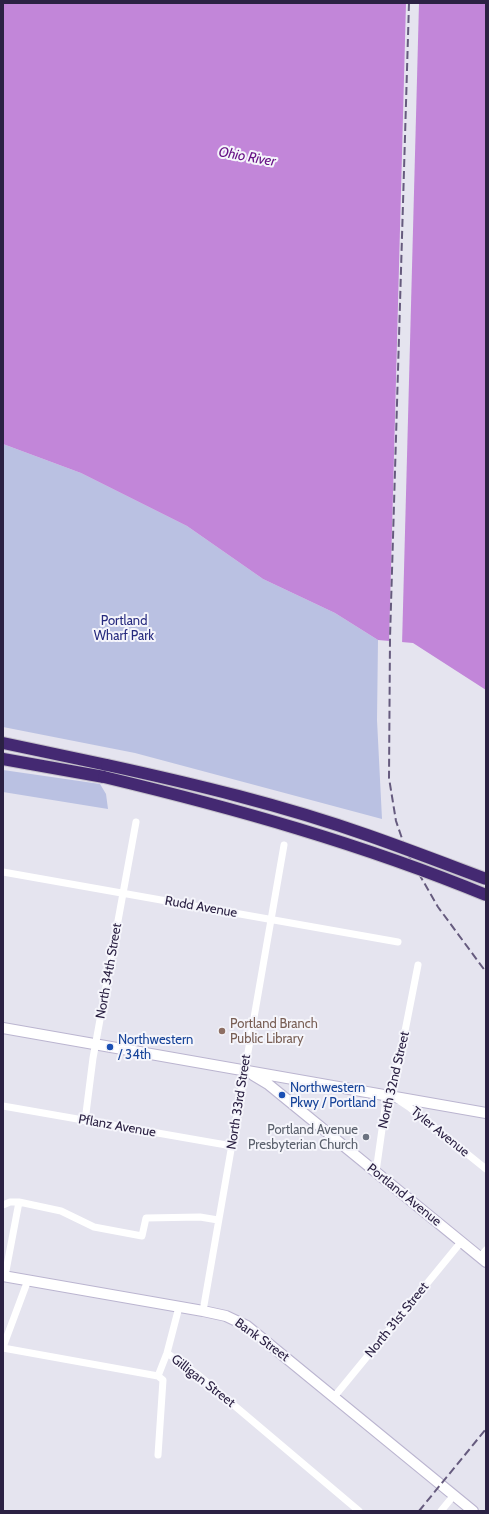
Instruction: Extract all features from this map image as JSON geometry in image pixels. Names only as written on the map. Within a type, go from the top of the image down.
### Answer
[{"type":"highway","points":[[3,745],[25,748],[107,765],[218,791],[366,834],[486,879]]},
{"type":"highway","points":[[3,759],[104,777],[274,820],[381,855],[486,895]]},
{"type":"street","name":"North 34th Street","points":[[85,1121],[95,1044],[136,822]]},
{"type":"street","name":"North 33rd Street","points":[[203,1311],[284,846]]},
{"type":"street","name":"Rudd Avenue","points":[[3,872],[398,942]]},
{"type":"street","name":"North 32nd Street","points":[[376,1172],[386,1108],[392,1097],[418,964]]},
{"type":"street","points":[[3,1028],[486,1113]]},
{"type":"street","name":"Portland Avenue","points":[[246,1071],[268,1084],[461,1242],[484,1256]]},
{"type":"street","name":"Tyler Avenue","points":[[392,1097],[409,1107],[486,1169]]},
{"type":"street","name":"Pflanz Avenue","points":[[3,1106],[232,1146]]},
{"type":"street","points":[[3,1204],[19,1202],[61,1211],[94,1227],[142,1236],[146,1218],[200,1217],[218,1220]]},
{"type":"street","points":[[4,1276],[19,1202]]},
{"type":"street","name":"North 31st Street","points":[[334,1397],[461,1242]]},
{"type":"street","name":"Bank Street","points":[[4,1276],[203,1311],[226,1316],[247,1326],[473,1511]]},
{"type":"street","points":[[3,1348],[28,1280]]},
{"type":"street","points":[[167,1353],[179,1307]]},
{"type":"street","name":"Gilligan Street","points":[[3,1348],[158,1376],[167,1353],[197,1374],[359,1511]]},
{"type":"street","points":[[158,1376],[163,1380],[158,1455]]},
{"type":"street","points":[[441,1511],[454,1495]]},
{"type":"green space","name":"Portland Wharf Park","points":[[3,444],[81,473],[187,526],[263,579],[335,613],[378,640],[377,720],[382,819],[135,753],[3,727]]},
{"type":"green space","points":[[3,770],[100,784],[106,794],[108,809],[3,792]]},
{"type":"water","name":"Ohio River","points":[[3,3],[486,3],[486,690],[413,643],[378,640],[335,613],[263,579],[187,526],[81,473],[3,444]]},
{"type":"pier","points":[[406,3],[419,3],[402,645],[389,643]]},
{"type":"railway","points":[[409,3],[390,638],[389,778],[396,821],[407,853],[438,907],[486,972]]},
{"type":"railway","points":[[419,1511],[486,1429]]},
{"type":"place","name":"Portland Branch Public Library","points":[[222,1031]]},
{"type":"place","name":"Northwestern / 34th","points":[[110,1047]]},
{"type":"place","name":"Northwestern Pkwy / Portland","points":[[282,1095]]},
{"type":"place","name":"Portland Avenue Presbyterian Church","points":[[366,1137]]}]
